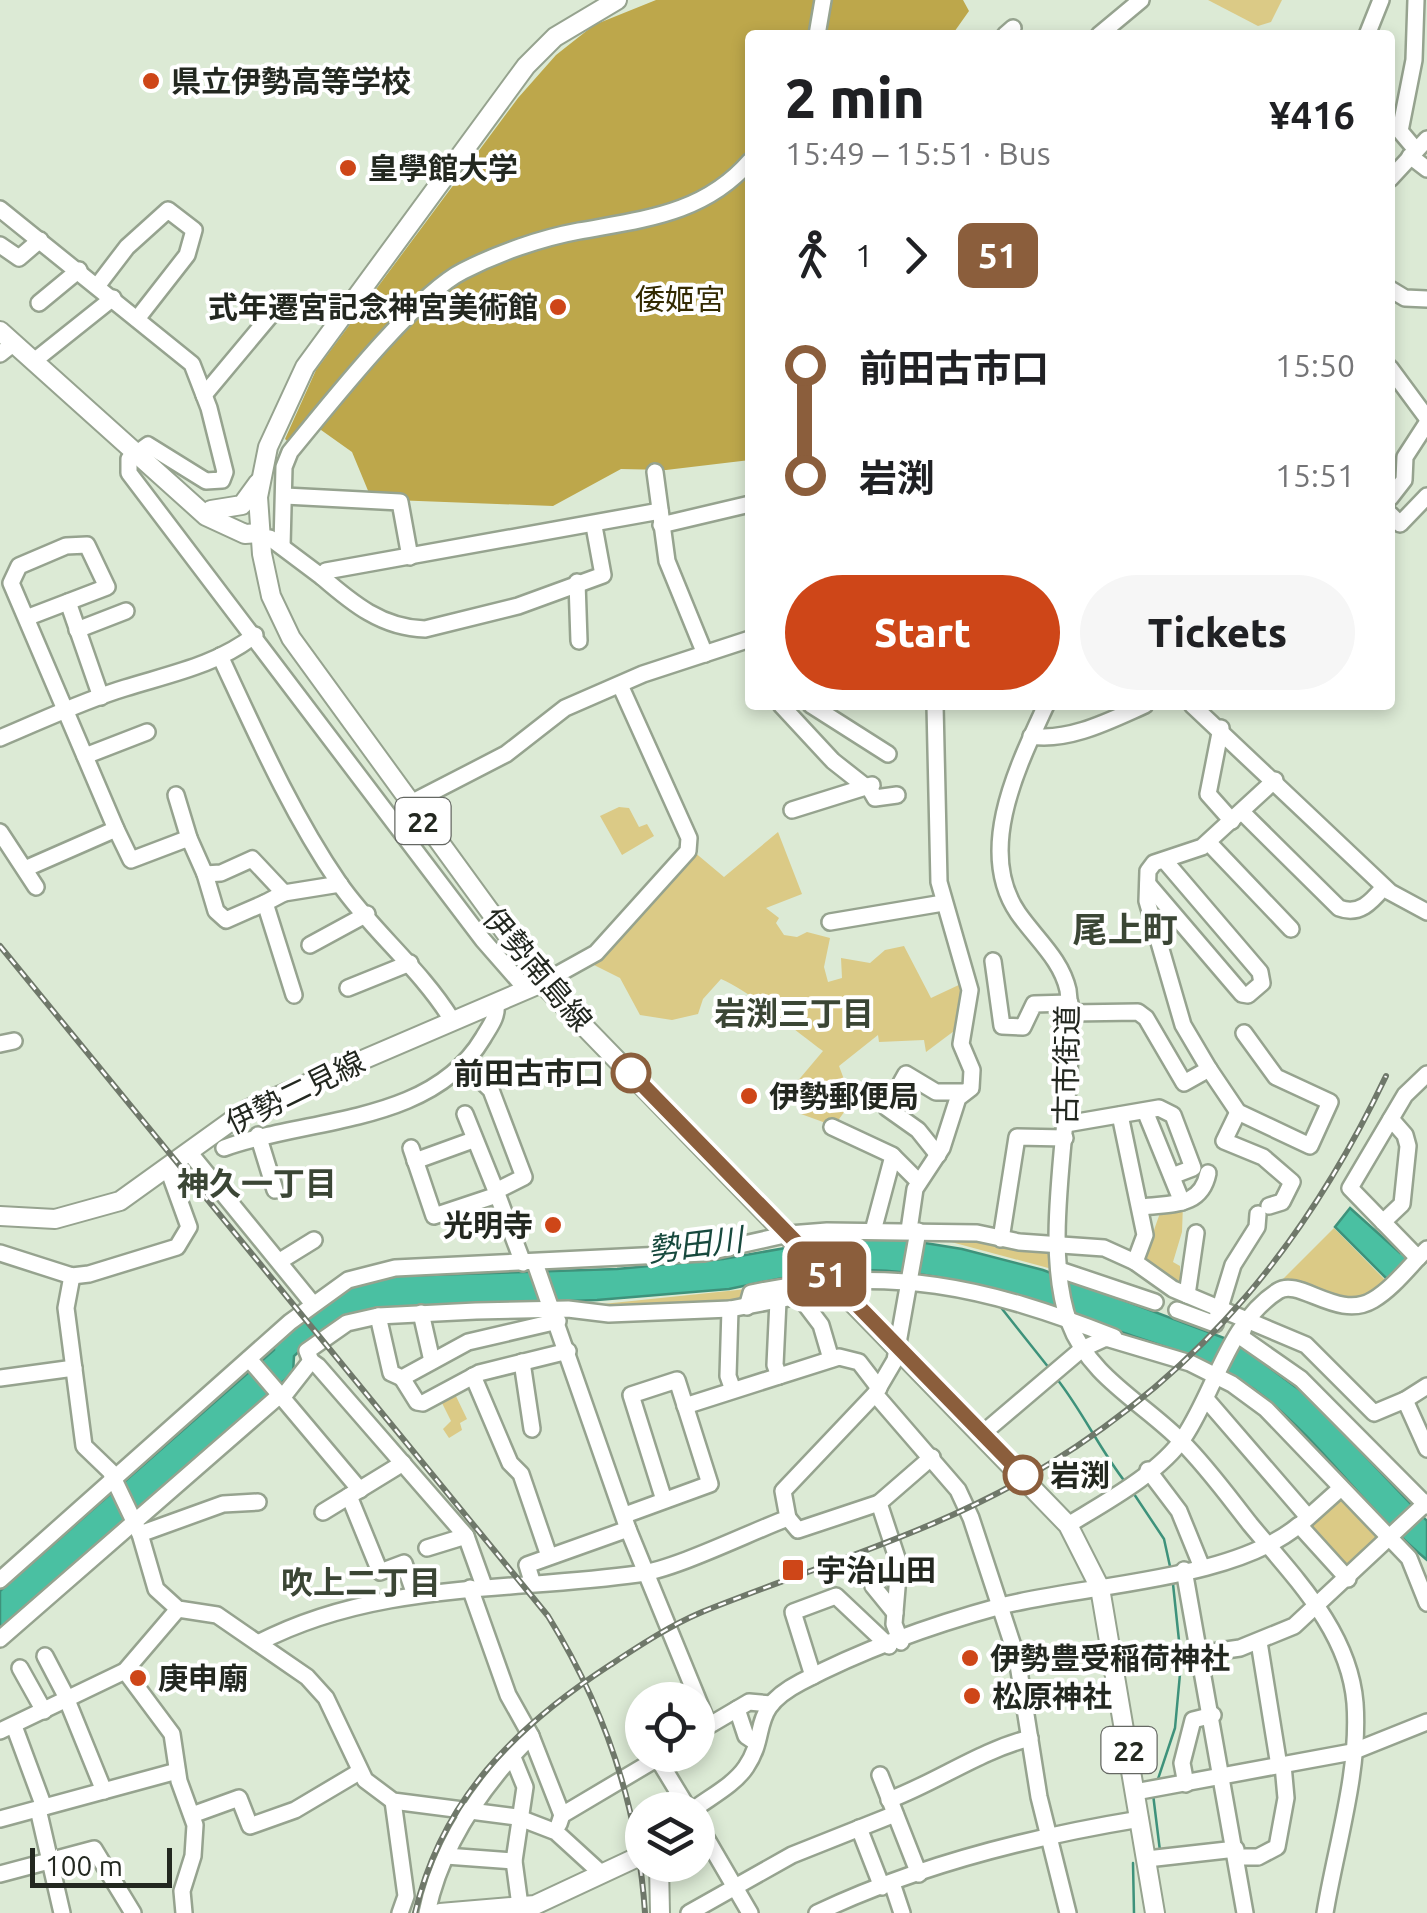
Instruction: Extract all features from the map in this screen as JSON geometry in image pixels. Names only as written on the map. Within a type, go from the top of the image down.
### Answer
[{"type":"main road","points":[[211,510],[242,505],[260,480],[278,425],[305,367],[500,96],[556,36],[618,0]]},
{"type":"main road","points":[[5,342],[34,361],[219,525],[270,539]]},
{"type":"main road","points":[[270,539],[270,469],[278,425]]},
{"type":"main road","points":[[260,480],[270,539]]},
{"type":"main road","points":[[184,494],[270,539]]},
{"type":"main road","points":[[184,494],[214,529],[246,548],[266,575]]},
{"type":"main road","name":"伊勢南島線","points":[[270,539],[266,575],[279,617],[534,986],[792,1236],[1068,1525],[1100,1588],[1115,1666],[1148,1790],[1140,1819],[1155,1913]]},
{"type":"main road","name":"伊勢南島線","points":[[270,539],[286,613],[307,656]]},
{"type":"main road","name":"伊勢二見線","points":[[0,1216],[54,1218],[96,1211],[144,1188],[188,1152],[262,1102],[534,986]]},
{"type":"main road","points":[[440,1913],[535,1906],[625,1863]]},
{"type":"main road","points":[[659,1882],[660,1913]]},
{"type":"street","points":[[819,30],[823,0]]},
{"type":"street","points":[[1105,30],[1141,0]]},
{"type":"street","points":[[1369,30],[1381,0]]},
{"type":"street","points":[[1416,0],[1414,60],[1400,131],[1417,148],[1427,169]]},
{"type":"street","points":[[1395,173],[1417,148]]},
{"type":"street","points":[[594,526],[603,575],[500,612],[409,629],[361,611],[270,539],[285,496],[284,468],[290,452],[449,279],[544,240],[650,220],[686,208],[726,186],[745,166]]},
{"type":"street","points":[[0,209],[192,364],[225,472],[222,480],[206,481],[148,446],[130,459],[129,473],[256,635],[482,940],[534,986],[596,953],[688,851],[689,838],[620,685]]},
{"type":"street","points":[[98,285],[127,247],[168,210],[194,230],[187,255],[138,319]]},
{"type":"street","points":[[0,245],[19,258],[40,240]]},
{"type":"street","points":[[39,303],[78,270]]},
{"type":"street","points":[[1395,292],[1405,298],[1427,299]]},
{"type":"street","points":[[34,361],[113,298]]},
{"type":"street","points":[[204,394],[275,310]]},
{"type":"street","points":[[1395,375],[1427,420],[1405,457],[1404,480],[1395,492]]},
{"type":"street","points":[[655,472],[667,561],[705,654]]},
{"type":"street","points":[[285,496],[400,502],[410,556]]},
{"type":"street","points":[[1395,519],[1400,524],[1427,496]]},
{"type":"street","points":[[322,577],[326,571],[410,556],[745,505]]},
{"type":"street","points":[[26,618],[107,587],[87,546],[66,546],[19,566],[11,582],[26,618],[66,710],[116,829],[131,860],[189,838]]},
{"type":"street","points":[[577,582],[579,642]]},
{"type":"street","points":[[68,602],[101,697]]},
{"type":"street","points":[[78,630],[126,611]]},
{"type":"street","points":[[0,738],[66,710],[220,656],[256,635]]},
{"type":"street","points":[[410,803],[506,754],[566,708],[745,642]]},
{"type":"street","points":[[220,656],[284,789],[340,884],[410,963],[452,1020]]},
{"type":"street","points":[[785,710],[833,762],[869,786],[875,798],[897,794]]},
{"type":"street","points":[[820,710],[888,754]]},
{"type":"street","points":[[935,710],[942,903],[970,990],[962,1044],[972,1070],[972,1086],[963,1092],[936,1092],[906,1074],[887,1108],[918,1130],[938,1154]]},
{"type":"street","name":"古市街道","points":[[1044,710],[1006,806],[1003,870],[1014,908],[1056,961],[1070,1008],[1059,1245],[1068,1320],[1082,1348],[1111,1382],[1182,1441],[1318,1608],[1344,1655],[1353,1687],[1352,1752],[1324,1913]]},
{"type":"street","points":[[1032,736],[1049,738],[1131,710]]},
{"type":"street","points":[[1198,710],[1384,887],[1427,912]]},
{"type":"street","points":[[1221,728],[1208,794],[1339,908],[1351,911],[1366,906],[1384,887]]},
{"type":"street","points":[[85,756],[146,732]]},
{"type":"street","points":[[1244,1033],[1276,1077],[1330,1102],[1310,1146],[1238,1112],[1184,1026],[1146,902],[1150,867],[1209,842],[1275,780]]},
{"type":"street","points":[[792,810],[869,786]]},
{"type":"street","points":[[176,794],[216,911],[226,920],[284,893],[340,884]]},
{"type":"street","points":[[27,868],[116,829]]},
{"type":"street","points":[[0,832],[36,887]]},
{"type":"street","points":[[1209,842],[1291,929]]},
{"type":"street","points":[[205,874],[221,873],[252,859],[284,893]]},
{"type":"street","points":[[1148,884],[1242,994],[1248,995],[1262,983],[1260,972],[1165,861]]},
{"type":"street","points":[[265,903],[294,995]]},
{"type":"street","points":[[830,922],[942,903]]},
{"type":"street","points":[[310,945],[368,914]]},
{"type":"street","points":[[993,961],[1002,1026],[1023,1027],[1034,1004],[1138,1012],[1146,1018],[1184,1083],[1210,1069]]},
{"type":"street","points":[[348,988],[410,963]]},
{"type":"street","points":[[224,1148],[258,1136],[338,1124],[429,1088],[465,1066],[493,1022],[496,1002]]},
{"type":"street","points":[[465,1066],[491,1090],[524,1176],[496,1193],[434,1216],[413,1154],[472,1140]]},
{"type":"street","points":[[1068,1525],[1130,1487],[1182,1441],[1219,1376],[1243,1322],[1282,1289],[1342,1307],[1366,1304],[1388,1289],[1422,1254],[1350,1188],[1390,1119],[1425,1080]]},
{"type":"street","points":[[932,1458],[879,1503],[798,1530],[788,1518],[783,1491],[877,1391],[898,1345],[910,1279],[918,1182],[938,1154],[963,1092]]},
{"type":"street","points":[[1001,1239],[1017,1137],[1065,1131],[1160,1108],[1173,1115],[1193,1168],[1172,1176]]},
{"type":"street","points":[[1145,1110],[1182,1202]]},
{"type":"street","points":[[1177,1310],[1215,1324],[1233,1266],[1263,1210],[1282,1202],[1292,1182],[1263,1157],[1224,1141],[1238,1112]]},
{"type":"street","points":[[465,1114],[472,1140],[554,1312],[626,1522],[649,1571],[687,1682]]},
{"type":"street","points":[[1120,1115],[1146,1234],[1135,1262]]},
{"type":"street","points":[[1383,1222],[1402,1204],[1408,1146],[1405,1134],[1390,1119]]},
{"type":"street","points":[[832,1128],[894,1156],[918,1182]]},
{"type":"street","points":[[258,1136],[275,1190]]},
{"type":"street","points":[[188,1152],[314,1304]]},
{"type":"street","points":[[872,1231],[894,1156]]},
{"type":"street","points":[[0,1253],[72,1276],[112,1270],[181,1243],[189,1227],[168,1169]]},
{"type":"street","points":[[1142,1206],[1182,1202],[1201,1194],[1208,1173]]},
{"type":"street","points":[[0,1580],[314,1304],[372,1271],[704,1254],[792,1236],[872,1231],[977,1233],[1001,1239],[1104,1248],[1243,1322],[1311,1348],[1374,1412],[1406,1400],[1427,1386]]},
{"type":"street","points":[[1187,1294],[1196,1233]]},
{"type":"street","points":[[280,1261],[314,1240]]},
{"type":"street","points":[[1060,1271],[1155,1302]]},
{"type":"street","points":[[72,1276],[66,1308],[84,1446],[114,1480],[135,1524],[151,1582],[178,1609],[217,1615],[318,1687],[359,1772],[393,1801],[523,1820],[556,1832],[602,1874]]},
{"type":"street","points":[[733,1390],[728,1376],[739,1308],[752,1293],[831,1278],[910,1279],[956,1285],[1068,1320],[1219,1376],[1266,1409],[1409,1558],[1427,1568]]},
{"type":"street","points":[[562,1815],[531,1736],[508,1695],[466,1536],[311,1362],[308,1351],[338,1328],[378,1316],[468,1311],[609,1314],[739,1308],[798,1296],[822,1326],[831,1359]]},
{"type":"street","points":[[778,1301],[775,1365],[779,1376]]},
{"type":"street","points":[[468,1311],[474,1340]]},
{"type":"street","points":[[402,1378],[474,1340],[554,1312]]},
{"type":"street","points":[[421,1313],[432,1361]]},
{"type":"street","points":[[378,1316],[391,1372],[402,1378],[417,1402],[422,1403],[472,1376],[568,1351]]},
{"type":"street","points":[[1115,1666],[1258,1642],[1294,1626],[1318,1608],[1425,1505],[1316,1393],[1241,1337],[1243,1322]]},
{"type":"street","points":[[982,1434],[1082,1348],[1114,1337]]},
{"type":"street","points":[[685,1406],[831,1359],[844,1356],[860,1362],[877,1391],[966,1504],[1016,1658],[1068,1913]]},
{"type":"street","points":[[250,1360],[355,1493],[380,1572],[404,1563],[415,1595]]},
{"type":"street","points":[[0,1639],[280,1395],[311,1362]]},
{"type":"street","points":[[522,1362],[532,1429]]},
{"type":"street","points":[[0,1378],[74,1368]]},
{"type":"street","points":[[472,1376],[510,1463],[521,1474],[548,1556]]},
{"type":"street","points":[[532,1582],[526,1565],[626,1522],[664,1500],[710,1484],[677,1380],[631,1395],[664,1500]]},
{"type":"street","points":[[1206,1398],[1348,1579]]},
{"type":"street","points":[[1406,1400],[1427,1448]]},
{"type":"street","points":[[323,1512],[403,1463]]},
{"type":"street","points":[[1148,1470],[1179,1511],[1201,1566]]},
{"type":"street","points":[[715,1792],[744,1771],[771,1704],[814,1676],[1001,1606],[1100,1588],[1270,1548],[1341,1488]]},
{"type":"street","points":[[135,1524],[223,1504],[258,1502]]},
{"type":"street","points":[[879,1503],[900,1571],[895,1644]]},
{"type":"street","points":[[258,1643],[316,1616],[415,1595],[649,1571],[788,1518]]},
{"type":"street","points":[[427,1548],[466,1536]]},
{"type":"street","points":[[1409,1558],[1427,1604]]},
{"type":"street","points":[[0,1570],[17,1564]]},
{"type":"street","points":[[895,1613],[872,1586],[878,1579],[900,1571]]},
{"type":"street","points":[[1176,1571],[1187,1655],[1213,1715],[1245,1913]]},
{"type":"street","points":[[814,1676],[793,1612],[836,1596],[895,1644]]},
{"type":"street","points":[[62,1913],[41,1808],[7,1729],[125,1671],[178,1609]]},
{"type":"street","points":[[1146,1859],[1236,1853],[1258,1856],[1277,1848],[1286,1798],[1258,1642]]},
{"type":"street","points":[[45,1656],[104,1792]]},
{"type":"street","points":[[20,1668],[44,1711]]},
{"type":"street","points":[[125,1671],[168,1727],[192,1815],[196,1836],[182,1891],[184,1913]]},
{"type":"street","points":[[715,1721],[757,1700],[771,1704]]},
{"type":"street","points":[[738,1708],[746,1736],[755,1742]]},
{"type":"street","points":[[1186,1784],[1182,1762],[1193,1720],[1213,1715]]},
{"type":"street","points":[[1148,1790],[1352,1752],[1427,1722]]},
{"type":"street","points":[[427,1913],[446,1856],[469,1810],[531,1736]]},
{"type":"street","points":[[689,1913],[792,1855],[859,1828],[974,1756],[1030,1738]]},
{"type":"street","points":[[512,1755],[524,1787],[523,1820],[514,1860],[519,1910]]},
{"type":"street","points":[[0,1819],[177,1771]]},
{"type":"street","points":[[192,1815],[239,1798],[250,1826],[294,1810],[359,1772]]},
{"type":"street","points":[[556,1832],[562,1815],[635,1772]]},
{"type":"street","points":[[880,1775],[919,1874]]},
{"type":"street","points":[[393,1801],[406,1896],[400,1913]]},
{"type":"street","points":[[821,1912],[919,1874],[1050,1834],[1140,1819]]},
{"type":"street","points":[[859,1828],[902,1913]]},
{"type":"street","points":[[0,1874],[94,1849],[133,1913]]},
{"type":"street","points":[[715,1852],[750,1913]]},
{"type":"street","points":[[446,1856],[514,1860]]},
{"type":"shaded area","points":[[1208,0],[1282,0],[1271,22],[1258,26]]},
{"type":"shaded area","points":[[619,807],[629,808],[639,827],[647,824],[654,836],[622,855],[600,816]]},
{"type":"shaded area","points":[[778,832],[802,894],[766,908],[779,918],[776,923],[784,935],[797,937],[807,932],[830,938],[824,967],[828,982],[842,978],[841,958],[870,963],[885,950],[904,946],[931,998],[963,983],[962,1025],[926,1052],[924,1040],[879,1042],[878,1035],[839,1066],[845,1082],[840,1086],[850,1104],[834,1126],[801,1114],[796,1083],[823,1051],[746,993],[721,979],[703,999],[698,1014],[672,1020],[640,1015],[620,978],[588,962],[693,851],[724,877]]},
{"type":"shaded area","points":[[1183,1204],[1182,1232],[1173,1262],[1180,1266],[1180,1288],[1142,1264],[1160,1213]]},
{"type":"shaded area","points":[[1334,1228],[1388,1283],[1359,1301],[1278,1284]]},
{"type":"shaded area","points":[[956,1237],[1048,1250],[1052,1269],[940,1239]]},
{"type":"shaded area","points":[[747,1289],[740,1303],[596,1310],[574,1307]]},
{"type":"shaded area","points":[[453,1390],[467,1419],[460,1423],[462,1430],[449,1438],[443,1429],[451,1421],[440,1399]]},
{"type":"shaded area","points":[[1338,1498],[1379,1539],[1349,1573],[1306,1529]]},
{"type":"green space","name":"倭姬宮","points":[[656,0],[963,0],[969,11],[956,30],[745,30],[745,461],[666,470],[621,469],[553,506],[393,500],[369,493],[352,452],[314,425],[295,448],[285,439],[316,370],[518,98],[556,55],[594,25]]},
{"type":"water","points":[[1350,1208],[1400,1253],[1404,1250],[1409,1255],[1389,1281],[1335,1227]]},
{"type":"water","points":[[888,1237],[962,1249],[1043,1270],[1235,1342],[1308,1396],[1427,1521],[1427,1560],[1288,1417],[1250,1386],[1214,1366],[1037,1304],[959,1282],[879,1270],[839,1271],[729,1289],[597,1300],[385,1308],[305,1346],[294,1356],[293,1373],[0,1628],[0,1591],[274,1350],[274,1341],[351,1286],[396,1276],[617,1269],[723,1259],[814,1243],[814,1239]]},
{"type":"waterway","points":[[999,1305],[1049,1368]]},
{"type":"waterway","points":[[1057,1379],[1126,1483]]},
{"type":"waterway","points":[[1134,1494],[1164,1539],[1171,1571]]},
{"type":"waterway","points":[[1173,1584],[1180,1650]]},
{"type":"waterway","points":[[1157,1782],[1175,1728],[1181,1663]]},
{"type":"waterway","points":[[1153,1794],[1160,1851]]},
{"type":"waterway","points":[[1133,1863],[1134,1913]]},
{"type":"railway","points":[[0,946],[548,1616],[586,1686],[615,1758],[635,1834],[645,1913]]},
{"type":"railway","points":[[415,1913],[427,1872],[464,1801],[514,1741],[575,1689],[690,1618],[879,1546],[1008,1488],[1105,1426],[1156,1386],[1247,1296],[1286,1246],[1356,1136],[1386,1076]]},
{"type":"bus line","name":"51","points":[[631,1073],[1023,1475]]},
{"type":"place","name":"県立伊勢高等学校","points":[[151,81]]},
{"type":"place","name":"皇學館大学","points":[[348,168]]},
{"type":"place","name":"式年遷宮記念神宮美術館","points":[[558,307]]},
{"type":"place","name":"前田古市口","points":[[631,1073]]},
{"type":"place","name":"伊勢郵便局","points":[[749,1096]]},
{"type":"place","name":"光明寺","points":[[553,1225]]},
{"type":"place","name":"岩渕","points":[[1023,1475]]},
{"type":"place","name":"宇治山田","points":[[793,1570]]},
{"type":"place","name":"伊勢豊受稲荷神社","points":[[970,1658]]},
{"type":"place","name":"庚申廟","points":[[138,1678]]},
{"type":"place","name":"松原神社","points":[[972,1696]]},
{"type":"district","name":"尾上町","points":[[1125,929]]},
{"type":"district","name":"岩渕三丁目","points":[[794,1013]]},
{"type":"district","name":"神久一丁目","points":[[257,1183]]},
{"type":"district","name":"吹上二丁目","points":[[361,1582]]},
{"type":"water label","name":"勢田川","points":[[695,1244]]}]
